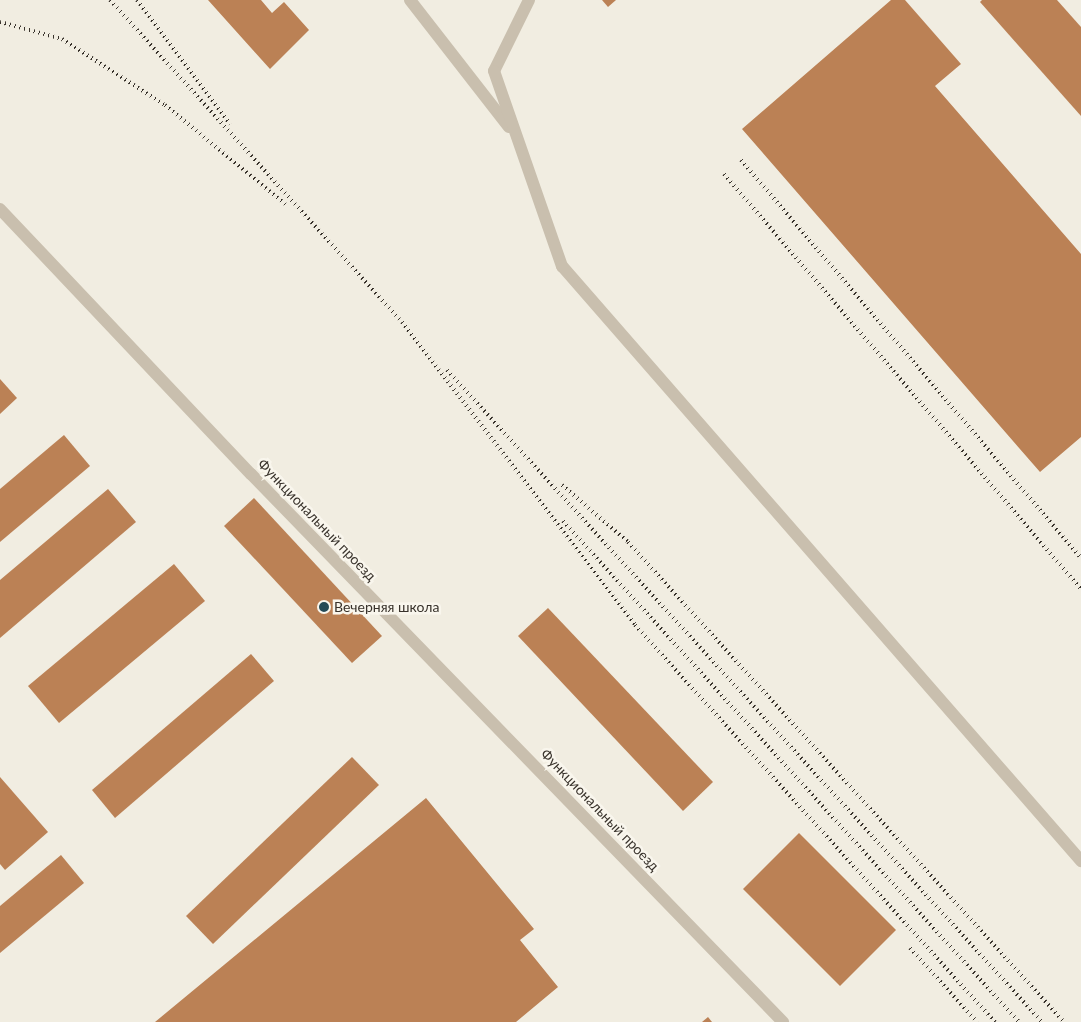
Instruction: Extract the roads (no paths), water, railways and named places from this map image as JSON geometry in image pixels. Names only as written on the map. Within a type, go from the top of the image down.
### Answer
[{"type":"street","points":[[410,0],[516,136]]},
{"type":"street","points":[[529,0],[494,71],[562,266],[1081,861]]},
{"type":"street","name":"Функциональный проезд","points":[[0,209],[244,467],[783,1022]]},
{"type":"railway","points":[[110,0],[402,322],[635,625],[995,1022]]},
{"type":"railway","points":[[137,0],[230,124]]},
{"type":"railway","points":[[0,22],[62,39],[165,105],[285,204]]},
{"type":"railway","points":[[741,160],[1081,558]]},
{"type":"railway","points":[[724,174],[1081,589]]},
{"type":"railway","points":[[447,370],[1042,1022]]},
{"type":"railway","points":[[562,485],[628,542],[1064,1022]]},
{"type":"railway","points":[[563,521],[1019,1022]]},
{"type":"railway","points":[[910,948],[977,1022]]},
{"type":"place","name":"Вечерняя школа","points":[[324,607]]}]
